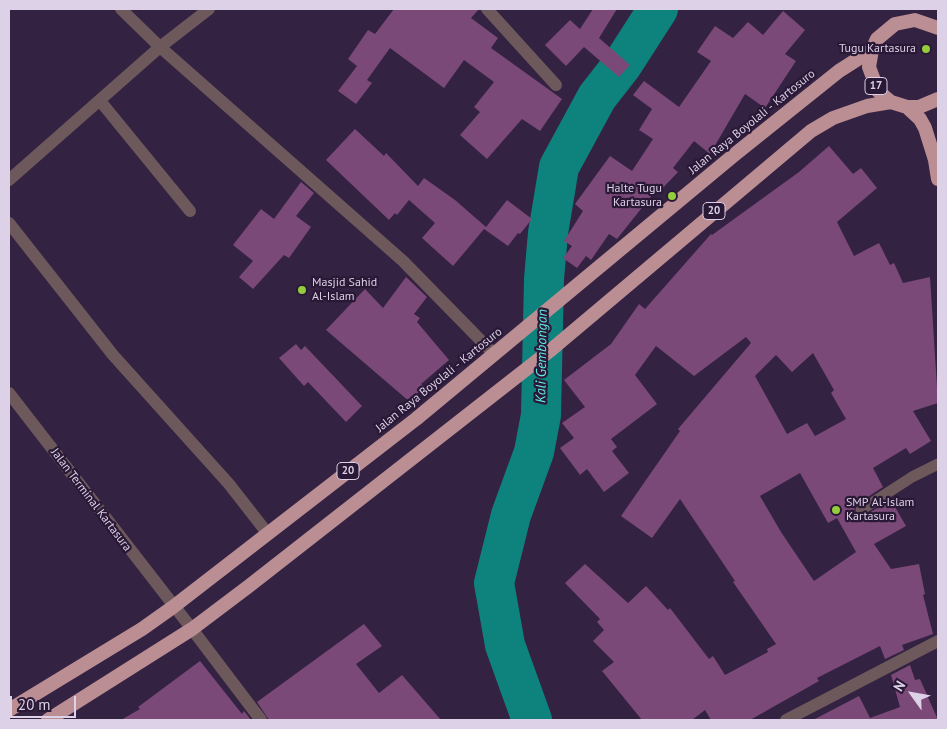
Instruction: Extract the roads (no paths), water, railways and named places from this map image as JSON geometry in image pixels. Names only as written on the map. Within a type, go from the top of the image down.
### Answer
[{"type":"highway","points":[[872,50],[885,30],[906,20],[917,9]]},
{"type":"highway","points":[[906,20],[925,21],[938,28]]},
{"type":"highway","name":"17","points":[[872,50],[869,66],[871,75],[878,91],[891,102],[907,107],[919,107],[938,99]]},
{"type":"highway","name":"Jalan Raya Boyolali - Kartosuro","points":[[9,710],[142,629],[173,607],[416,419],[734,155],[839,71],[872,50]]},
{"type":"highway","name":"20","points":[[48,720],[192,629],[552,349],[811,131],[833,118],[867,106],[891,102]]},
{"type":"highway","points":[[907,107],[920,119],[925,128],[935,160],[938,179]]},
{"type":"street","points":[[122,9],[160,47],[403,261],[494,354]]},
{"type":"street","points":[[9,180],[101,102],[160,47],[209,9]]},
{"type":"street","points":[[487,9],[556,85]]},
{"type":"street","points":[[101,102],[190,210]]},
{"type":"street","points":[[9,223],[113,355],[229,484],[268,534]]},
{"type":"street","name":"Jalan Terminal Kartasura","points":[[9,393],[261,720]]},
{"type":"street","points":[[786,720],[938,641]]},
{"type":"lane","points":[[861,510],[912,477],[938,464]]},
{"type":"waterway","name":"Kali Gembongan","points":[[532,720],[505,645],[494,583],[511,515],[534,452],[541,415],[544,279],[548,233],[559,167],[597,97],[622,65],[658,9]]},
{"type":"place","name":"Tugu Kartasura","points":[[926,49]]},
{"type":"place","name":"Halte Tugu Kartasura","points":[[672,196]]},
{"type":"place","name":"Masjid Sahid Al-Islam","points":[[302,290]]},
{"type":"place","name":"SMP Al-Islam Kartasura","points":[[836,510]]}]
